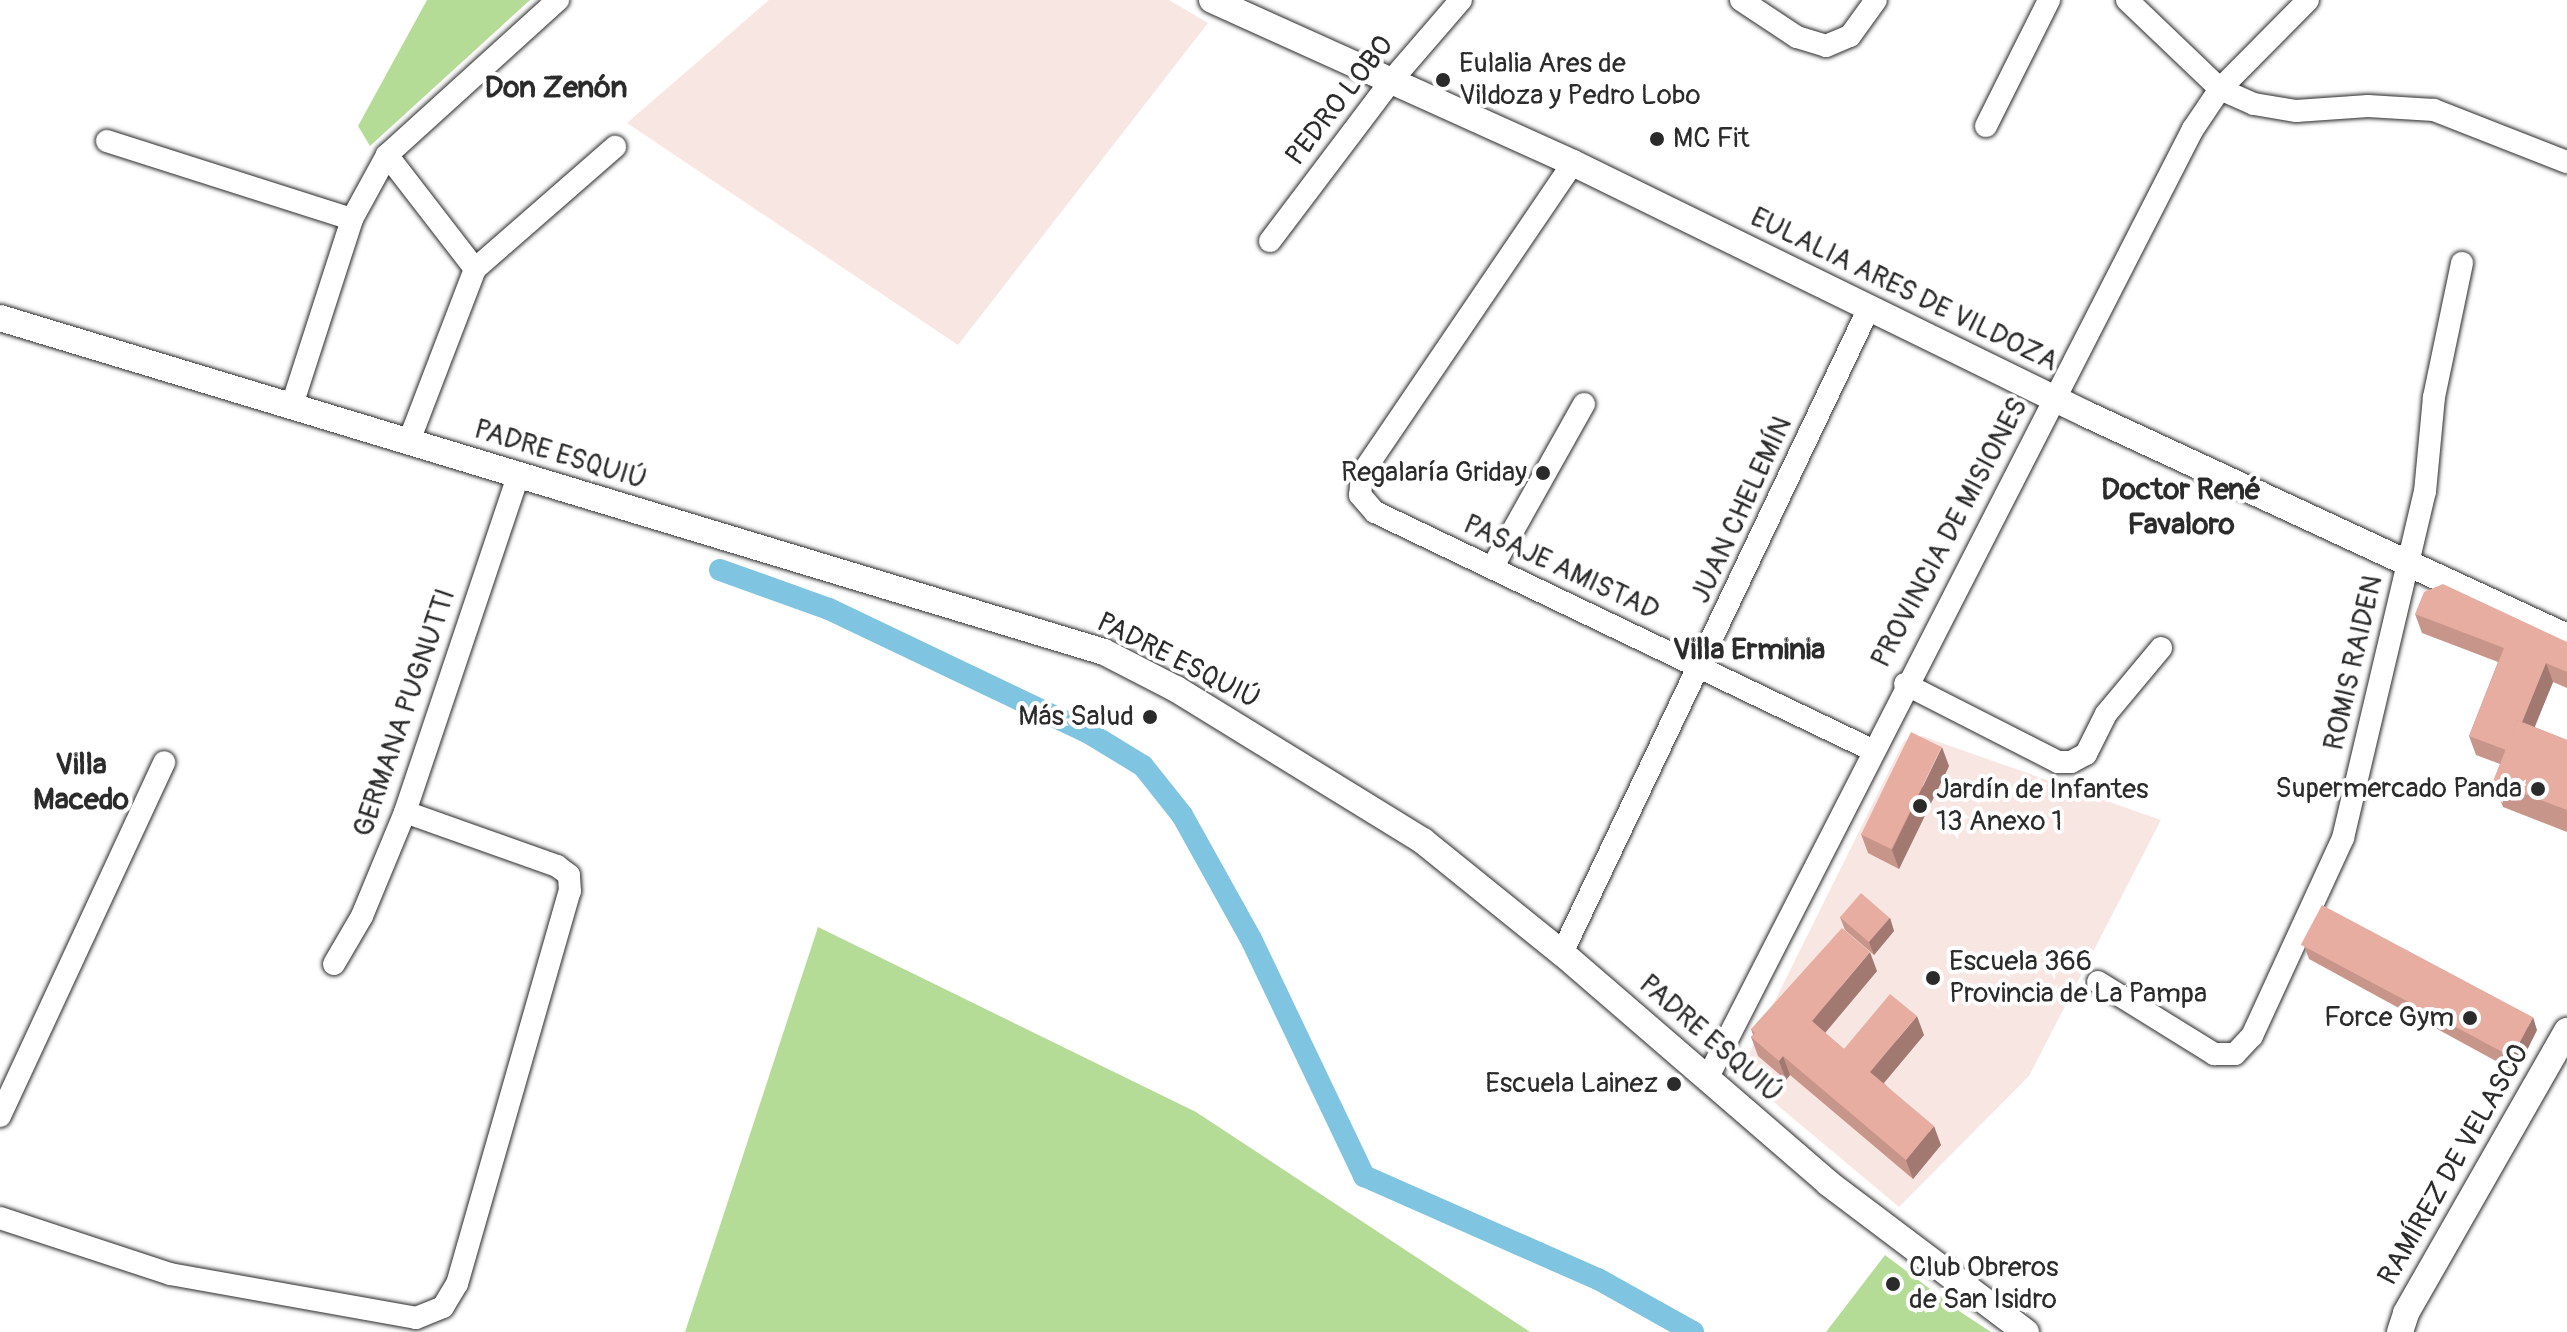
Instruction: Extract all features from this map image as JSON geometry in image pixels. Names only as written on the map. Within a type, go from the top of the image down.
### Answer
[{"type":"street","points":[[293,402],[352,219],[387,155],[558,0]]},
{"type":"street","name":"EULALIA ARES DE VILDOZA","points":[[1212,0],[1573,163],[2054,399],[2567,637]]},
{"type":"street","name":"PEDRO LOBO","points":[[1270,241],[1391,81],[1461,0]]},
{"type":"street","points":[[1741,0],[1797,37],[1826,46],[1850,36],[1876,0]]},
{"type":"street","points":[[1986,126],[2049,0]]},
{"type":"street","points":[[2127,0],[2220,89],[2254,104],[2296,111],[2368,106],[2434,110],[2567,162]]},
{"type":"street","name":"PROVINCIA DE MISIONES","points":[[1707,1079],[1905,684],[2193,129],[2220,89],[2308,0]]},
{"type":"street","points":[[107,141],[352,219]]},
{"type":"street","points":[[409,441],[475,269],[615,147]]},
{"type":"street","points":[[387,155],[475,269]]},
{"type":"street","name":"PASAJE AMISTAD","points":[[1573,163],[1362,474],[1360,495],[1375,512],[1872,750]]},
{"type":"street","name":"ROMIS RAIDEN","points":[[2098,982],[2214,1054],[2235,1054],[2252,1036],[2343,838],[2425,492],[2434,397],[2462,263]]},
{"type":"street","name":"JUAN CHELEMÍN","points":[[1562,953],[1702,667],[1869,308]]},
{"type":"street","name":"PADRE ESQUIÚ","points":[[0,318],[293,402],[518,476],[1104,652],[1176,689],[1423,841],[1562,953],[1863,1211],[2026,1332]]},
{"type":"street","points":[[1492,568],[1584,404]]},
{"type":"street","name":"GERMANA PUGNUTTI","points":[[334,964],[362,916],[405,812],[518,476]]},
{"type":"street","points":[[1905,684],[2058,762],[2071,762],[2086,754],[2106,714],[2161,648]]},
{"type":"street","points":[[0,1116],[164,762]]},
{"type":"street","points":[[0,1218],[170,1274],[416,1318],[443,1307],[457,1284],[570,891],[569,875],[557,866],[405,812]]},
{"type":"street","name":"RAMÍREZ DE VELASCO","points":[[2400,1332],[2406,1313],[2567,1031]]},
{"type":"shaded area","points":[[769,0],[1169,0],[1208,23],[958,345],[627,123]]},
{"type":"shaded area","name":"Escuela 366 Provincia de La Pampa","points":[[1922,736],[2161,820],[2029,1076],[1899,1207],[1745,1078],[1743,1065],[1904,741]]},
{"type":"green space","points":[[427,0],[530,0],[370,146],[358,126]]},
{"type":"green space","points":[[818,927],[1196,1112],[1530,1332],[685,1332]]},
{"type":"green space","name":"Club Obreros de San Isidro","points":[[1885,1255],[1962,1313],[1991,1332],[1826,1332]]},
{"type":"building","points":[[2443,584],[2567,642],[2567,672],[2546,663],[2522,722],[2517,720],[2506,750],[2469,736],[2504,648],[2415,614],[2424,592]]},
{"type":"building","points":[[2517,720],[2567,740],[2567,810],[2493,782]]},
{"type":"building","points":[[1911,732],[1942,747],[1892,849],[1861,834]]},
{"type":"building","points":[[1861,893],[1890,918],[1869,942],[1840,917]]},
{"type":"building","points":[[2322,905],[2533,1017],[2512,1057],[2301,945]]},
{"type":"building","points":[[1842,928],[1870,952],[1812,1021],[1844,1049],[1890,994],[1917,1016],[1870,1072],[1934,1126],[1906,1160],[1783,1056],[1779,1061],[1751,1037],[1755,1033],[1751,1029]]},
{"type":"waterway","points":[[720,570],[829,609],[1089,733],[1143,766],[1182,815],[1251,939],[1364,1176],[1598,1279],[1693,1332]]},
{"type":"place","name":"Eulalia Ares de Vildoza y Pedro Lobo","points":[[1443,80]]},
{"type":"place","name":"MC Fit","points":[[1657,139]]},
{"type":"place","name":"Regalaría Griday","points":[[1543,473]]},
{"type":"place","name":"Más Salud","points":[[1150,717]]},
{"type":"place","name":"Supermercado Panda","points":[[2538,789]]},
{"type":"place","name":"Jardín de Infantes 13 Anexo 1","points":[[1920,806]]},
{"type":"place","name":"Escuela 366 Provincia de La Pampa","points":[[1933,978]]},
{"type":"place","name":"Force Gym","points":[[2470,1018]]},
{"type":"place","name":"Escuela Lainez","points":[[1674,1084]]},
{"type":"place","name":"Club Obreros de San Isidro","points":[[1893,1284]]},
{"type":"district","name":"Don Zenón","points":[[556,88]]},
{"type":"district","name":"Doctor René Favaloro","points":[[2181,507]]},
{"type":"district","name":"Villa Erminia","points":[[1749,650]]},
{"type":"district","name":"Villa Macedo","points":[[81,782]]}]
